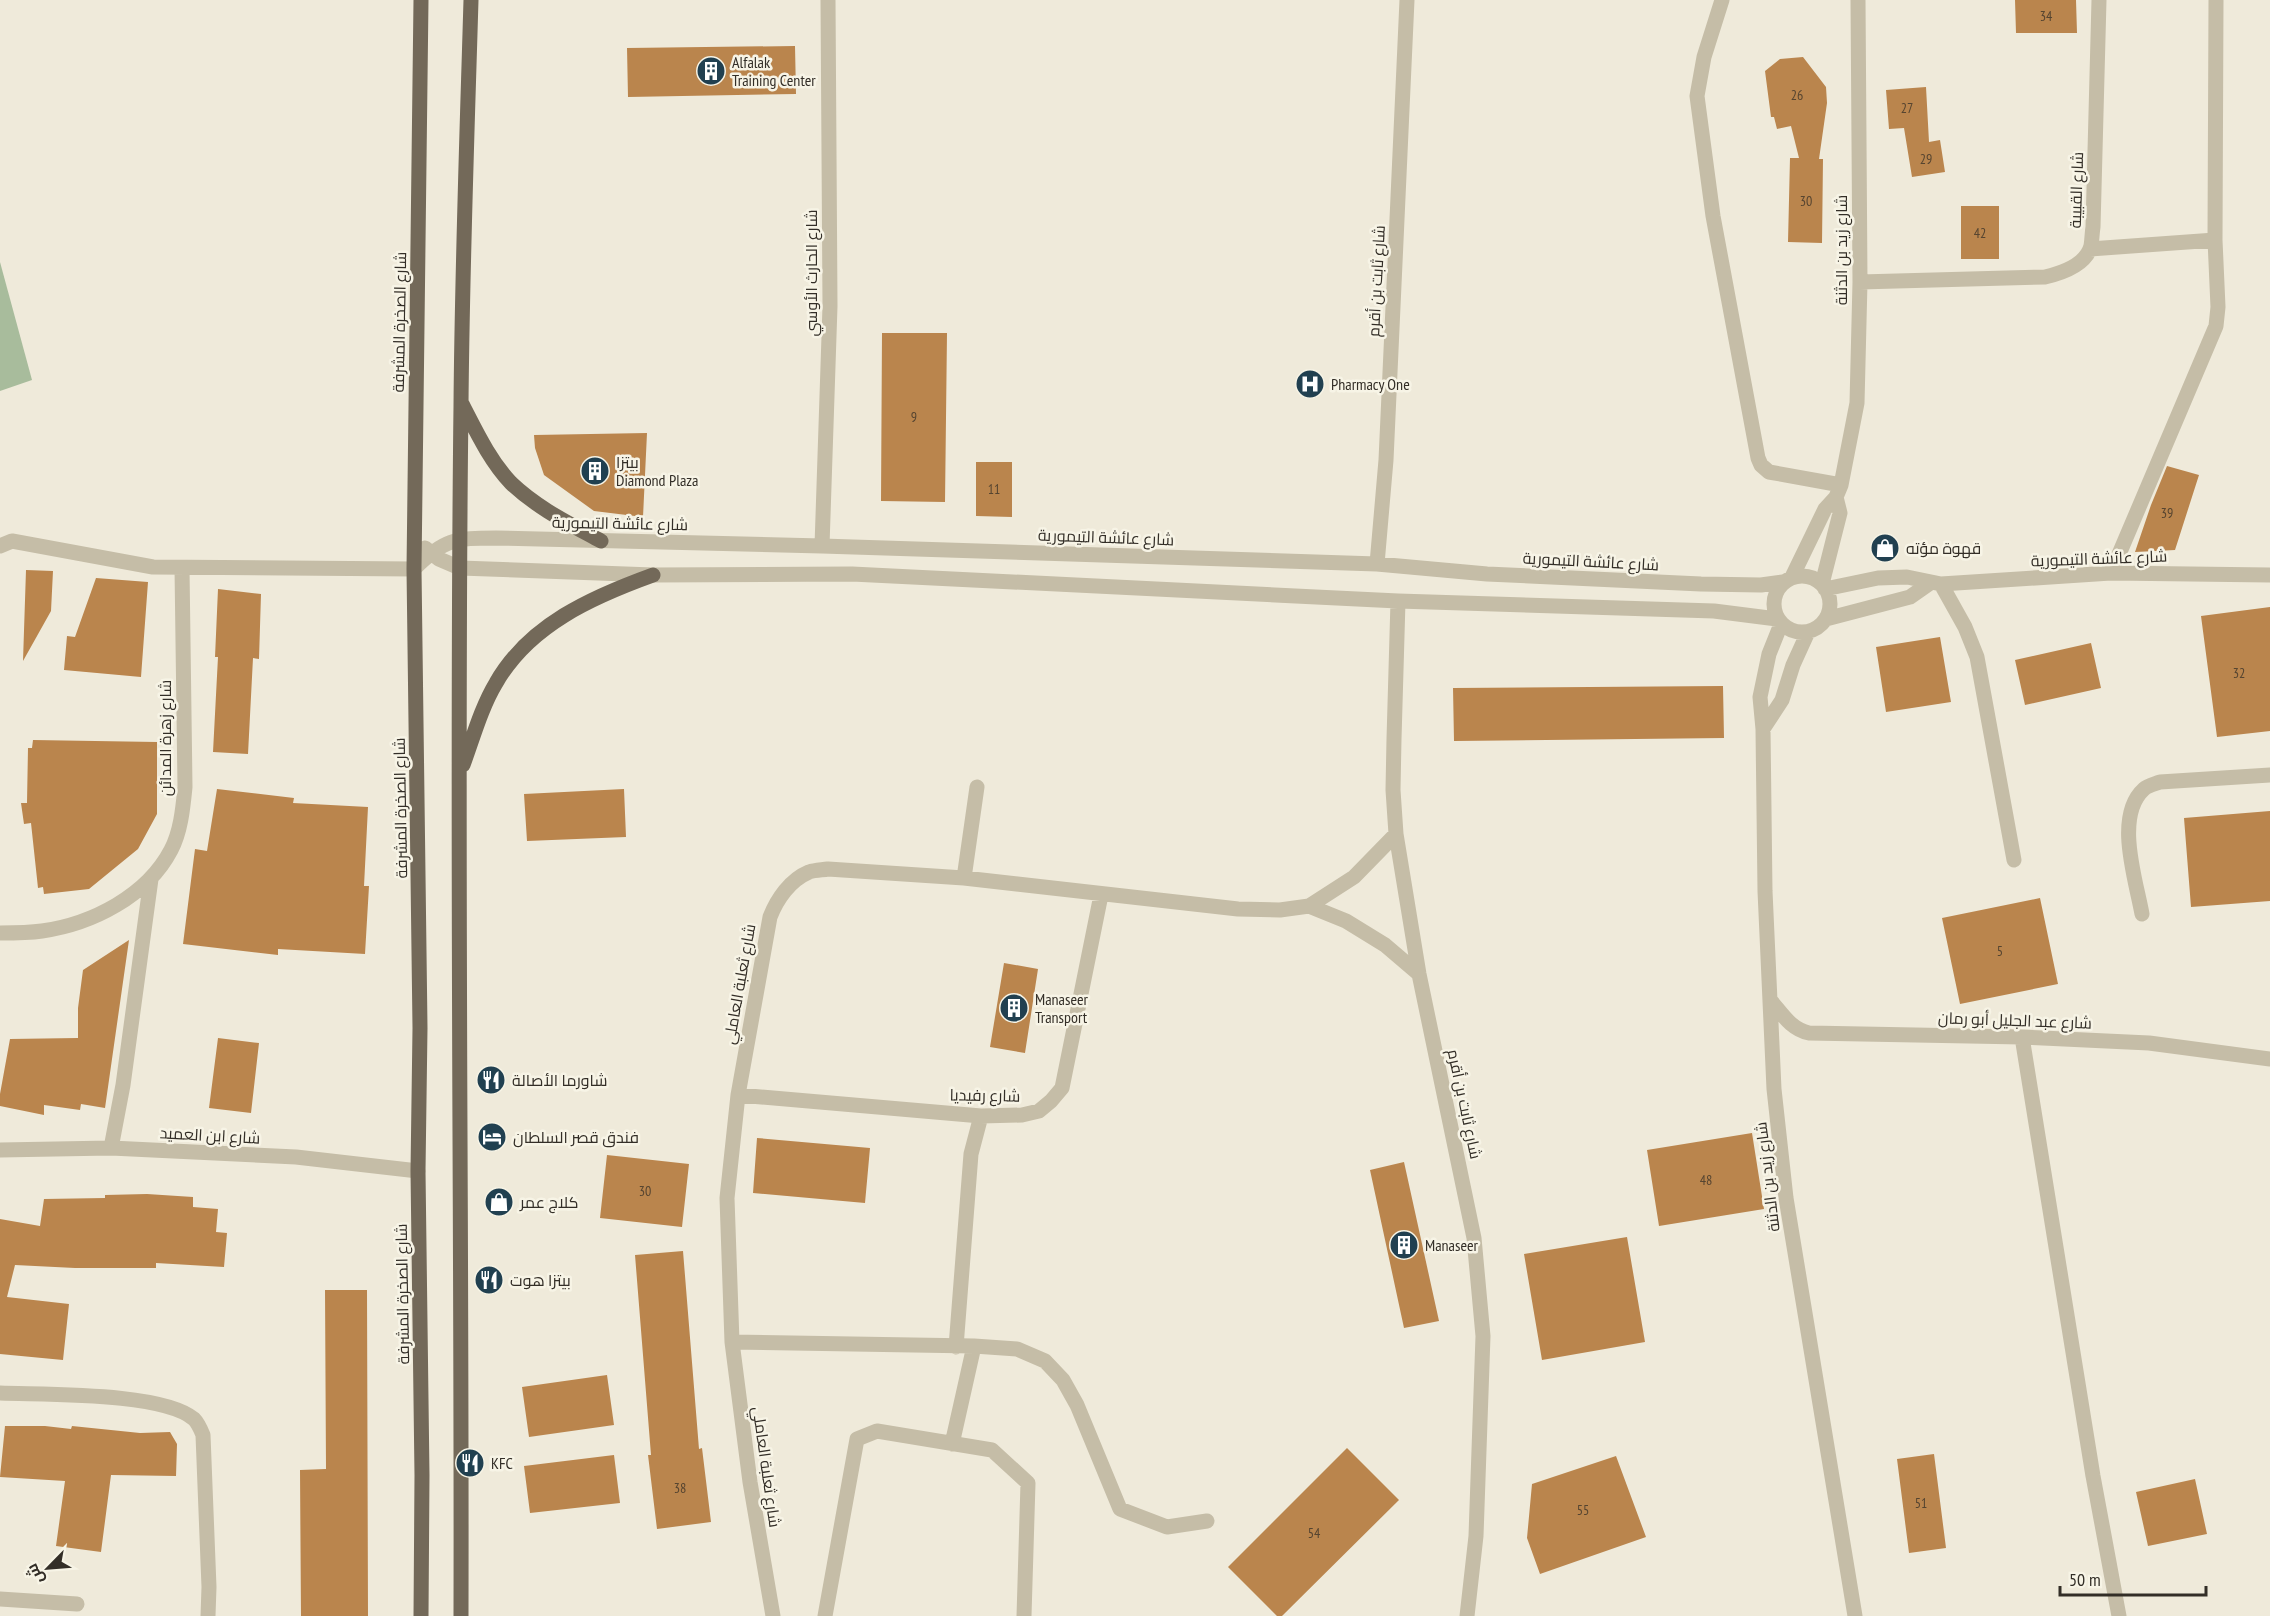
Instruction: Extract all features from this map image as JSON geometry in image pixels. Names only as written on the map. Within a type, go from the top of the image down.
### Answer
[{"type":"main road","name":"شارع الصخرة المشرفة","points":[[422,0],[414,568],[420,1028],[418,1171],[422,1616]]},
{"type":"main road","points":[[461,1616],[460,538],[471,0]]},
{"type":"main road","points":[[461,402],[490,456],[511,482],[553,516],[601,541]]},
{"type":"main road","points":[[459,780],[495,684],[512,658],[545,628],[568,613],[610,591],[653,575]]},
{"type":"street","name":"شارع الحارث الأوسي","points":[[822,546],[830,306],[828,0]]},
{"type":"street","name":"شارع ثابت بن أقرم","points":[[1377,564],[1386,460],[1407,0]]},
{"type":"street","points":[[1722,0],[1704,57],[1697,96],[1713,216],[1758,458],[1768,472],[1839,491]]},
{"type":"street","name":"شارع زيد بن الدثنة","points":[[1824,586],[1840,513],[1839,491],[1857,403],[1860,282],[1858,0]]},
{"type":"street","name":"شارع القبيبة","points":[[1860,282],[2045,277],[2061,273],[2077,264],[2090,249],[2093,227],[2099,0]]},
{"type":"street","points":[[2111,573],[2216,327],[2218,307],[2215,240],[2216,0]]},
{"type":"street","points":[[2090,249],[2215,240]]},
{"type":"street","name":"شارع زيد بن الدثنة","points":[[1788,580],[1825,509],[1839,491]]},
{"type":"street","points":[[415,537],[430,553],[460,568],[653,575],[852,574],[1398,601],[1714,611],[1779,622],[1793,632],[1808,632],[1818,627],[1826,619],[1830,609],[1829,598],[1824,586],[1813,578],[1803,576],[1788,580],[1775,593],[1773,606],[1779,622]]},
{"type":"street","name":"شارع عائشة التيمورية","points":[[414,568],[430,553],[460,538],[822,546],[1377,564],[1487,574],[1701,584],[1761,585],[1788,580]]},
{"type":"street","points":[[0,546],[12,541],[124,563],[182,568],[414,568]]},
{"type":"street","name":"شارع زهرة المدائن","points":[[0,933],[41,932],[79,923],[105,912],[151,879],[172,849],[182,817],[185,787],[182,568]]},
{"type":"street","name":"شارع عائشة التيمورية","points":[[1824,586],[1878,578],[1907,577],[1936,584],[2111,573],[2270,575]]},
{"type":"street","points":[[1936,584],[1965,627],[1977,657],[2014,860]]},
{"type":"street","name":"شارع عائشة التيمورية","points":[[1826,619],[1910,597],[1936,584]]},
{"type":"street","name":"شارع ثابت بن أقرم","points":[[1398,601],[1393,790],[1396,834],[1419,974],[1474,1238],[1483,1336],[1476,1536],[1467,1616]]},
{"type":"street","name":"شارع زيد بن الدثنة","points":[[1779,622],[1769,654],[1760,697],[1763,729],[1765,891],[1774,1089],[1786,1198],[1854,1616]]},
{"type":"street","points":[[1763,729],[1782,700],[1793,665],[1808,632]]},
{"type":"street","points":[[2142,914],[2128,835],[2130,812],[2136,798],[2145,787],[2160,782],[2270,775]]},
{"type":"street","points":[[964,878],[977,787]]},
{"type":"street","name":"شارع ثعلبة العاملي","points":[[773,1616],[750,1482],[732,1342],[727,1198],[738,1095],[770,917],[776,901],[790,885],[809,872],[828,869],[964,878],[1238,909],[1280,910],[1309,906],[1354,878],[1396,834]]},
{"type":"street","points":[[111,1148],[123,1085],[151,879]]},
{"type":"street","name":"شارع رفيديا","points":[[738,1095],[981,1116],[1022,1115],[1039,1111],[1062,1088],[1101,895]]},
{"type":"street","name":"شارع ثعلبة العاملي","points":[[1309,906],[1346,921],[1385,945],[1419,974]]},
{"type":"street","name":"شارع عبد الجليل أبو رمان","points":[[1771,1001],[1799,1031],[1809,1034],[2022,1037],[2148,1043],[2270,1059]]},
{"type":"street","points":[[2022,1037],[2093,1476],[2119,1616]]},
{"type":"street","points":[[956,1347],[971,1154],[981,1116]]},
{"type":"street","name":"شارع ابن العميد","points":[[0,1150],[111,1148],[296,1157],[418,1171]]},
{"type":"street","points":[[732,1342],[974,1346],[1017,1349],[1046,1361],[1063,1380],[1077,1405],[1120,1509],[1167,1527],[1207,1521]]},
{"type":"street","points":[[952,1444],[974,1346]]},
{"type":"street","points":[[0,1393],[133,1399],[163,1404],[196,1420],[203,1435],[209,1587],[208,1616]]},
{"type":"street","points":[[825,1616],[857,1439],[877,1431],[992,1450],[1028,1483],[1024,1616]]},
{"type":"street","points":[[0,1599],[77,1604]]},
{"type":"green space","points":[[0,262],[32,380],[0,391]]},
{"type":"building","points":[[2015,0],[2076,0],[2077,33],[2016,33]]},
{"type":"building","name":"Alfalak Training Center","points":[[795,46],[796,94],[628,97],[627,48]]},
{"type":"building","points":[[1803,57],[1826,87],[1827,103],[1819,159],[1823,159],[1822,243],[1788,242],[1790,158],[1799,158],[1791,126],[1777,129],[1774,117],[1771,117],[1765,71],[1780,59]]},
{"type":"building","points":[[1926,87],[1929,142],[1940,140],[1945,172],[1912,177],[1904,128],[1889,129],[1886,90]]},
{"type":"building","points":[[1961,206],[1999,206],[1999,259],[1961,259]]},
{"type":"building","points":[[882,333],[947,333],[945,502],[881,501]]},
{"type":"building","name":"بيتزا Diamond Plaza","points":[[647,433],[643,517],[594,511],[544,475],[535,448],[534,435]]},
{"type":"building","points":[[976,462],[1012,462],[1012,517],[976,516]]},
{"type":"building","points":[[2167,466],[2199,475],[2175,550],[2135,552],[2151,505]]},
{"type":"building","points":[[26,570],[53,571],[51,611],[23,661]]},
{"type":"building","points":[[96,578],[148,582],[141,677],[64,670],[67,636],[75,637]]},
{"type":"building","points":[[218,589],[261,594],[259,659],[253,658],[248,754],[213,752],[218,657],[215,657]]},
{"type":"building","points":[[2270,607],[2270,731],[2217,737],[2201,616]]},
{"type":"building","points":[[1940,637],[1951,702],[1886,712],[1876,647]]},
{"type":"building","points":[[2091,643],[2101,688],[2025,705],[2015,660]]},
{"type":"building","points":[[1723,686],[1724,738],[1454,741],[1453,688]]},
{"type":"building","points":[[33,740],[157,742],[157,814],[138,849],[89,889],[44,894],[43,887],[38,888],[31,823],[24,824],[21,803],[27,803],[28,748],[32,748]]},
{"type":"building","points":[[217,789],[294,798],[293,803],[368,807],[364,886],[369,886],[365,954],[278,949],[278,955],[183,944],[195,849],[207,851]]},
{"type":"building","points":[[624,789],[626,837],[527,841],[524,794]]},
{"type":"building","points":[[2270,811],[2270,901],[2191,907],[2184,818]]},
{"type":"building","points":[[2040,898],[2058,984],[1960,1004],[1942,918]]},
{"type":"building","points":[[129,940],[105,1108],[81,1104],[80,1110],[44,1105],[44,1115],[0,1106],[10,1039],[78,1038],[78,1008],[83,970]]},
{"type":"building","name":"Manaseer Transport","points":[[1004,963],[1038,969],[1025,1053],[990,1047]]},
{"type":"building","points":[[218,1038],[259,1043],[251,1113],[209,1108]]},
{"type":"building","points":[[1752,1133],[1764,1209],[1659,1226],[1647,1150]]},
{"type":"building","points":[[757,1138],[870,1148],[865,1203],[753,1193]]},
{"type":"building","points":[[607,1155],[689,1164],[682,1227],[600,1218]]},
{"type":"building","name":"Manaseer","points":[[1404,1162],[1439,1321],[1404,1328],[1370,1170]]},
{"type":"building","points":[[147,1194],[193,1197],[193,1207],[218,1209],[216,1232],[227,1233],[224,1267],[156,1263],[156,1268],[15,1265],[7,1297],[69,1304],[63,1360],[0,1354],[0,1219],[40,1226],[44,1199],[105,1198],[105,1195]]},
{"type":"building","points":[[1627,1237],[1645,1342],[1542,1360],[1524,1254]]},
{"type":"building","points":[[683,1251],[699,1449],[702,1448],[711,1522],[657,1529],[648,1455],[651,1455],[635,1255]]},
{"type":"building","points":[[325,1290],[367,1290],[368,1616],[301,1616],[300,1470],[326,1469]]},
{"type":"building","points":[[607,1375],[614,1425],[529,1437],[522,1387]]},
{"type":"building","points":[[5,1426],[45,1426],[71,1429],[72,1426],[140,1433],[170,1432],[177,1444],[176,1476],[111,1475],[101,1552],[56,1546],[65,1481],[0,1477]]},
{"type":"building","points":[[1347,1448],[1399,1500],[1282,1616],[1277,1616],[1228,1567]]},
{"type":"building","points":[[1934,1454],[1946,1548],[1909,1553],[1897,1459]]},
{"type":"building","points":[[614,1455],[620,1503],[530,1513],[524,1466]]},
{"type":"building","points":[[1616,1456],[1646,1537],[1540,1574],[1527,1538],[1532,1484]]},
{"type":"building","points":[[2195,1479],[2207,1534],[2148,1546],[2136,1492]]},
{"type":"place","name":"Alfalak Training Center","points":[[711,71]]},
{"type":"place","name":"Pharmacy One","points":[[1310,384]]},
{"type":"place","name":"بيتزا Diamond Plaza","points":[[595,471]]},
{"type":"place","name":"قهوة مؤته","points":[[1885,548]]},
{"type":"place","name":"Manaseer Transport","points":[[1014,1008]]},
{"type":"place","name":"شاورما الأصالة","points":[[491,1080]]},
{"type":"place","name":"فندق قصر السلطان","points":[[492,1137]]},
{"type":"place","name":"كلاج عمر","points":[[499,1202]]},
{"type":"place","name":"Manaseer","points":[[1404,1245]]},
{"type":"place","name":"بيتزا هوت","points":[[489,1280]]},
{"type":"place","name":"KFC","points":[[470,1463]]}]
